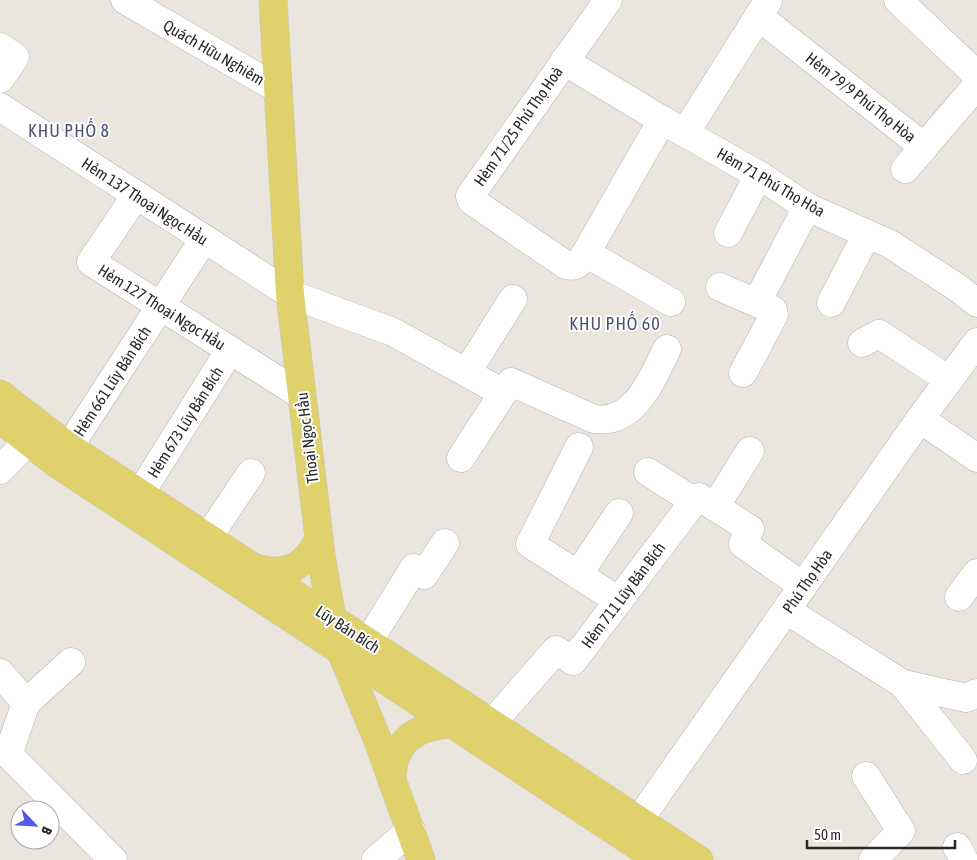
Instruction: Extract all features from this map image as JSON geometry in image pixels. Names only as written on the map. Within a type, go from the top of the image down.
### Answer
[{"type":"main road","name":"Thoại Ngọc Hầu","points":[[276,4],[278,89],[290,294],[318,539],[332,619],[340,649],[392,780],[421,860]]},
{"type":"main road","name":"Lũy Bán Bích","points":[[0,394],[35,434],[57,464],[659,860]]},
{"type":"main road","name":"Lũy Bán Bích","points":[[0,419],[69,447],[699,860]]},
{"type":"main road","points":[[252,567],[274,572],[293,568],[308,557],[318,539]]},
{"type":"main road","points":[[392,780],[392,769],[395,759],[403,744],[412,734],[428,727],[453,724]]},
{"type":"street","name":"Quách Hữu Nghiêm","points":[[125,0],[278,89]]},
{"type":"street","name":"Hẻm 71/25 Phú Thọ Hoà","points":[[586,253],[579,264],[573,266],[566,265],[472,201],[470,196],[608,0]]},
{"type":"street","points":[[898,0],[977,75]]},
{"type":"street","points":[[671,302],[586,253],[674,127],[763,8]]},
{"type":"street","name":"Hẻm 79/9 Phú Thọ Hòa","points":[[763,8],[924,147],[977,85]]},
{"type":"street","points":[[0,47],[15,56],[0,79]]},
{"type":"street","name":"Hẻm 71 Phú Thọ Hòa","points":[[564,61],[759,175],[807,207],[890,244],[958,288],[977,303]]},
{"type":"street","name":"Hẻm 137 Thoại Ngọc Hầu","points":[[0,107],[290,294],[393,332],[503,393]]},
{"type":"street","points":[[905,169],[924,147]]},
{"type":"street","points":[[728,233],[759,175]]},
{"type":"street","name":"Hẻm 127 Thoại Ngọc Hầu","points":[[136,195],[91,262],[301,395]]},
{"type":"street","points":[[757,302],[807,207]]},
{"type":"street","points":[[831,303],[867,234]]},
{"type":"street","name":"Hẻm 661 Lũy Bán Bích","points":[[69,447],[204,239]]},
{"type":"street","points":[[720,287],[773,310],[774,315],[743,373]]},
{"type":"street","points":[[467,372],[513,299]]},
{"type":"street","points":[[862,343],[879,334],[949,380]]},
{"type":"street","name":"Phú Thọ Hòa","points":[[639,820],[920,419],[977,342]]},
{"type":"street","points":[[461,458],[511,382],[594,419],[604,420],[627,411],[644,394],[667,349]]},
{"type":"street","name":"Hẻm 673 Lũy Bán Bích","points":[[140,494],[230,350]]},
{"type":"street","points":[[920,419],[977,458]]},
{"type":"street","points":[[0,470],[35,434]]},
{"type":"street","points":[[579,447],[530,544],[619,601]]},
{"type":"street","name":"Hẻm 711 Lũy Bán Bích","points":[[492,723],[556,650],[573,661],[619,601],[750,451]]},
{"type":"street","points":[[648,472],[750,529],[743,544],[803,586]]},
{"type":"street","points":[[207,538],[251,473]]},
{"type":"street","points":[[578,574],[619,513]]},
{"type":"street","points":[[368,642],[414,568],[424,575],[445,542]]},
{"type":"street","points":[[959,597],[977,572]]},
{"type":"street","points":[[786,610],[902,684],[963,760]]},
{"type":"street","points":[[71,662],[26,703],[10,749],[10,756],[113,860]]},
{"type":"street","points":[[0,673],[26,703]]},
{"type":"street","points":[[902,684],[966,698],[976,696]]},
{"type":"street","points":[[866,776],[902,831],[873,860]]},
{"type":"street","points":[[376,860],[411,830]]},
{"type":"district","name":"KHU PHỐ 8","points":[[69,131]]},
{"type":"district","name":"KHU PHỐ 60","points":[[615,324]]}]
